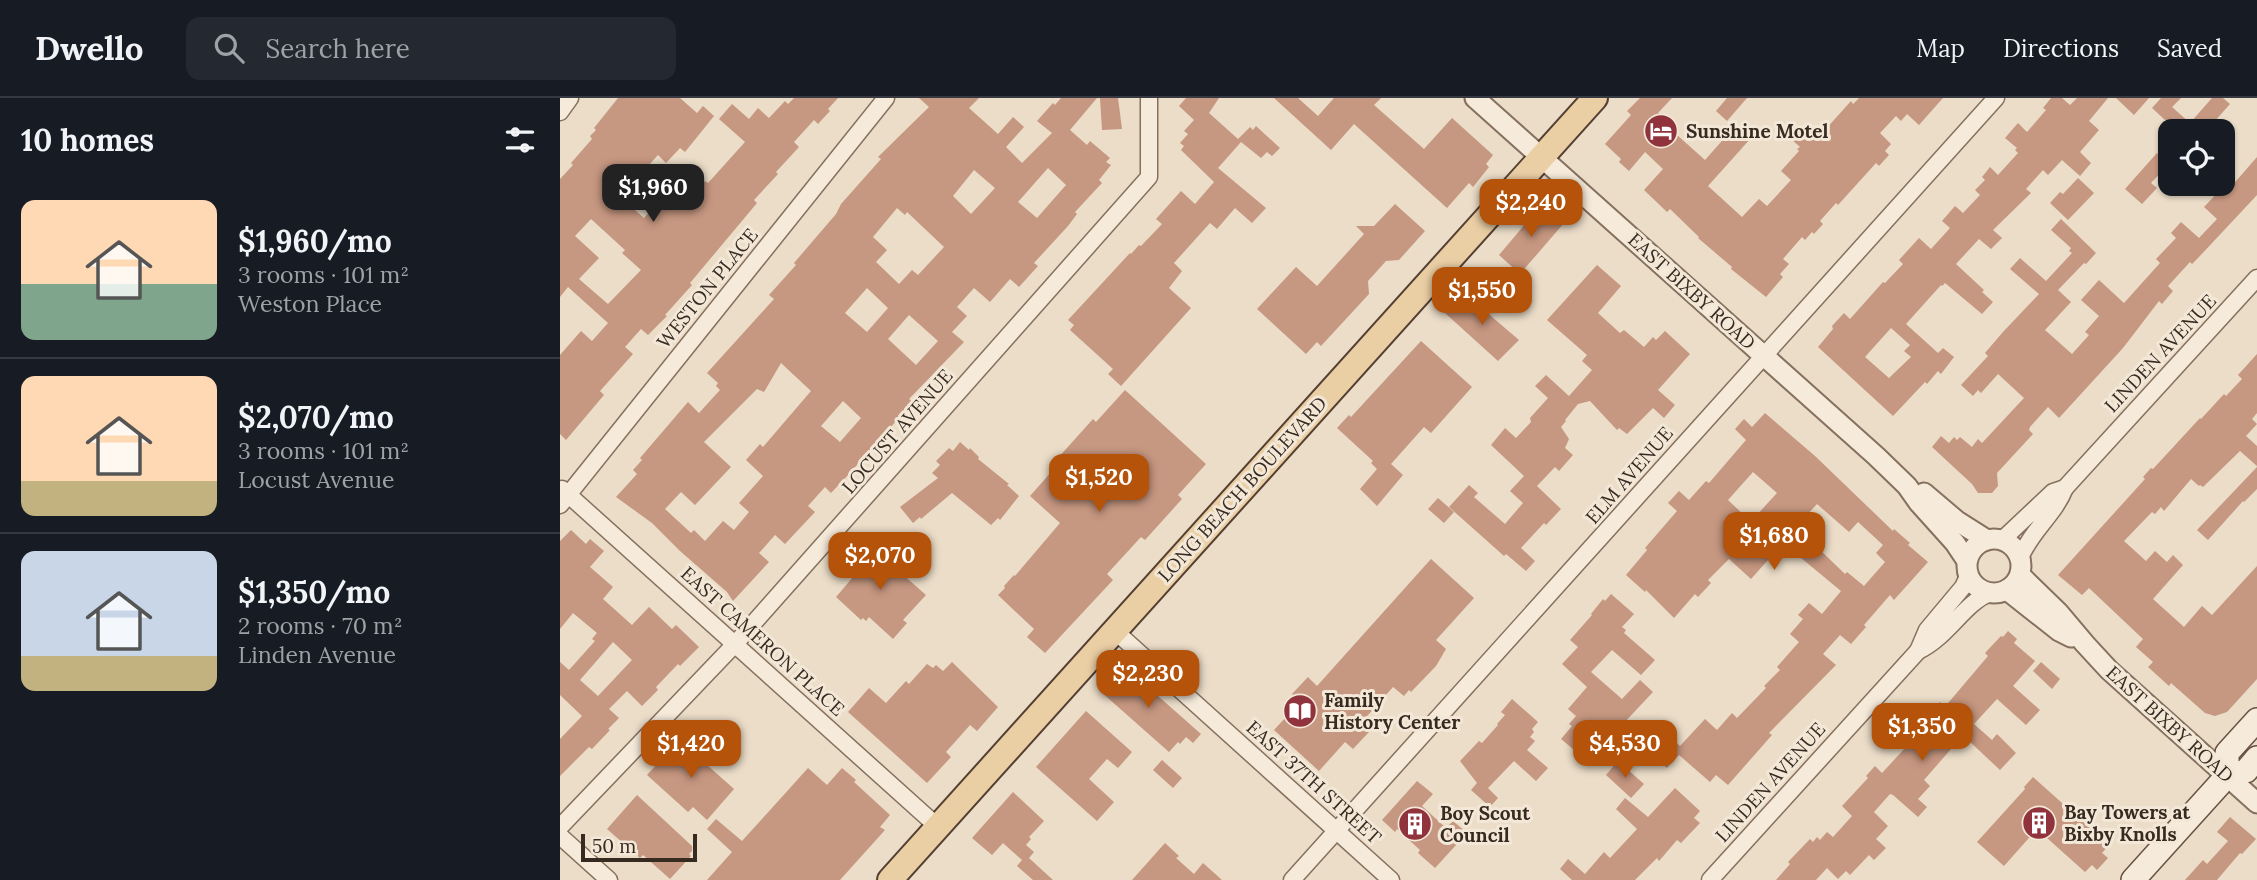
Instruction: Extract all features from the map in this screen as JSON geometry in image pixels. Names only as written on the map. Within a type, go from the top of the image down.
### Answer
[{"type":"main road","name":"LONG BEACH BOULEVARD","points":[[890,880],[1595,98]]},
{"type":"main road","points":[[2227,776],[2228,752],[2257,720]]},
{"type":"main road","points":[[2133,880],[2227,776],[2246,771],[2257,758]]},
{"type":"street","points":[[560,112],[570,98]]},
{"type":"street","name":"WESTON PLACE","points":[[563,496],[886,98]]},
{"type":"street","name":"LOCUST AVENUE","points":[[560,827],[736,644],[1149,177],[1149,98]]},
{"type":"street","name":"EAST BIXBY ROAD","points":[[1475,98],[1907,485],[1919,503],[1955,543],[1968,568]]},
{"type":"street","name":"ELM AVENUE","points":[[1292,880],[1996,98]]},
{"type":"street","name":"LINDEN AVENUE","points":[[2065,488],[2257,278]]},
{"type":"street","name":"EAST BIXBY ROAD","points":[[1907,485],[1925,493],[1957,521],[1994,540]]},
{"type":"street","points":[[1918,651],[1927,630],[1963,587],[1975,546],[1994,540],[2053,492],[2065,488]]},
{"type":"street","points":[[1918,651],[1945,633],[1979,597],[2009,579],[2033,536],[2060,501],[2065,488]]},
{"type":"street","name":"EAST CAMERON PLACE","points":[[563,496],[736,644],[938,827]]},
{"type":"street","points":[[1994,540],[2011,544],[2009,579]]},
{"type":"street","points":[[1968,568],[1975,584],[1982,590],[2009,579]]},
{"type":"street","name":"EAST BIXBY ROAD","points":[[2009,579],[2059,631],[2085,644],[2109,670],[2257,803]]},
{"type":"street","name":"EAST 37TH STREET","points":[[1115,631],[1391,880]]},
{"type":"street","name":"LINDEN AVENUE","points":[[1710,880],[1918,651]]},
{"type":"street","points":[[560,836],[609,880]]},
{"type":"building","points":[[618,98],[680,98],[697,113],[703,106],[714,116],[685,152],[680,148],[666,163],[658,155],[637,178],[631,172],[612,190],[644,218],[681,180],[695,193],[705,181],[708,183],[745,142],[719,119],[732,104],[749,119],[758,108],[769,118],[785,101],[788,104],[794,98],[838,98],[818,124],[814,120],[794,142],[799,147],[754,200],[757,203],[690,283],[692,285],[665,315],[667,316],[648,335],[641,329],[625,347],[633,354],[600,391],[604,395],[566,440],[560,434],[560,355],[581,331],[592,341],[608,323],[568,287],[560,297],[560,179],[592,139],[590,136],[596,130],[594,128]],"holes":[[[591,219],[625,250],[622,253],[641,270],[608,304],[579,279],[599,258],[575,236]]]},
{"type":"building","points":[[919,98],[979,98],[969,108],[998,134],[1013,117],[1024,127],[1006,147],[1022,163],[1052,133],[1037,121],[1053,103],[1055,105],[1061,98],[1097,98],[1070,130],[1087,145],[1090,141],[1110,158],[1106,162],[1111,165],[1099,180],[1102,183],[1034,263],[1038,266],[1019,287],[1010,279],[990,302],[974,288],[957,307],[967,316],[952,332],[964,342],[909,399],[913,402],[831,493],[825,487],[808,506],[815,512],[785,544],[775,535],[759,553],[769,562],[733,601],[727,592],[652,523],[616,497],[637,474],[633,470],[642,460],[640,458],[688,402],[699,413],[720,390],[716,386],[718,383],[707,373],[774,299],[769,295],[796,265],[794,263],[836,214],[841,204],[881,159],[878,157],[929,107]],"holes":[[[1048,168],[1066,185],[1037,218],[1018,202]],[[974,170],[995,188],[971,214],[953,196]],[[897,208],[905,215],[907,212],[944,247],[918,275],[912,270],[899,284],[876,262],[887,250],[873,237]],[[867,288],[888,308],[867,332],[845,313]],[[909,315],[938,341],[916,365],[888,339]],[[781,363],[811,391],[763,447],[760,444],[746,460],[763,476],[739,503],[749,512],[734,530],[723,521],[705,541],[694,530],[691,533],[665,509],[681,492],[695,505],[731,467],[704,442],[757,389],[764,392]],[[843,401],[861,418],[840,442],[821,426]]]},
{"type":"building","points":[[1100,98],[1118,98],[1122,129],[1102,130]]},
{"type":"building","points":[[1186,98],[1219,98],[1209,113],[1238,139],[1250,127],[1253,130],[1256,126],[1280,148],[1272,156],[1267,152],[1261,158],[1241,142],[1218,168],[1266,208],[1252,223],[1235,208],[1217,229],[1210,223],[1174,263],[1182,271],[1169,288],[1191,308],[1121,386],[1108,374],[1113,369],[1070,330],[1074,325],[1068,320],[1130,253],[1141,246],[1162,224],[1156,219],[1181,191],[1195,204],[1214,182],[1181,150],[1184,146],[1180,143],[1188,134],[1184,131],[1194,120],[1179,106]]},
{"type":"building","points":[[1274,98],[1298,98],[1318,116],[1334,98],[1381,98],[1374,105],[1424,149],[1452,118],[1493,155],[1486,164],[1489,167],[1473,187],[1469,183],[1447,208],[1354,124],[1331,150]]},
{"type":"building","points":[[1640,98],[1672,98],[1658,113],[1661,115],[1658,118],[1705,160],[1736,125],[1751,138],[1708,186],[1742,217],[1759,199],[1767,206],[1791,180],[1781,171],[1799,151],[1797,149],[1800,147],[1791,139],[1802,127],[1816,140],[1851,101],[1853,104],[1859,98],[1943,98],[1919,125],[1907,114],[1901,121],[1896,116],[1880,133],[1891,144],[1885,151],[1889,155],[1879,166],[1876,163],[1838,205],[1836,203],[1820,221],[1823,224],[1814,234],[1812,232],[1805,240],[1802,237],[1783,259],[1789,264],[1780,274],[1783,277],[1766,297],[1731,269],[1732,267],[1670,209],[1667,212],[1644,190],[1663,169],[1645,152],[1629,171],[1605,144],[1631,115],[1627,111]]},
{"type":"building","points":[[1727,98],[1747,98],[1727,121],[1716,111]]},
{"type":"building","points":[[2051,98],[2062,98],[2070,105],[2077,98],[2108,98],[2089,121],[2099,130],[2080,152],[2091,163],[2080,176],[2062,160],[2048,175],[2043,170],[2026,189],[2031,193],[1993,230],[2002,238],[1991,249],[1979,239],[1956,264],[1993,302],[1982,314],[1945,283],[1906,324],[1938,353],[1943,348],[1954,357],[1941,374],[1938,371],[1927,384],[1925,382],[1893,416],[1818,347],[1844,313],[1850,319],[1903,264],[1899,260],[1919,238],[1931,249],[1950,228],[1942,221],[1955,206],[1963,213],[1980,195],[1975,190],[1985,180],[1982,177],[1990,167],[1998,175],[2018,153],[2015,150],[2017,148],[2005,138],[2018,123],[2027,132],[2046,110],[2043,108]],"holes":[[[1891,328],[1910,345],[1904,351],[1911,357],[1889,378],[1865,357]]]},
{"type":"building","points":[[2116,98],[2149,98],[2134,115]]},
{"type":"building","points":[[2161,98],[2181,98],[2172,107],[2186,119],[2164,119],[2152,108]]},
{"type":"building","points":[[2212,98],[2223,98],[2230,104],[2217,119],[2194,119]]},
{"type":"building","points":[[2157,153],[2158,176],[2151,183],[2157,188],[2142,204],[2125,189]]},
{"type":"building","points":[[2257,157],[2257,195],[2168,286],[2173,291],[2162,304],[2159,301],[2123,348],[2059,418],[2048,407],[2030,427],[2029,430],[2033,434],[1997,473],[1998,486],[1992,493],[1978,493],[1972,484],[1932,447],[1941,436],[1949,443],[1954,437],[1957,440],[1960,437],[1972,447],[1978,439],[1982,443],[2024,398],[1998,374],[1981,393],[1978,390],[1973,396],[1961,385],[1988,356],[1985,353],[2003,332],[2039,294],[2010,269],[2020,258],[2046,281],[2072,253],[2069,251],[2071,248],[2051,230],[2061,219],[2096,253],[2058,290],[2071,302],[2045,330],[2072,354],[2089,335],[2085,332],[2099,316],[2081,300],[2099,280],[2124,303],[2160,263],[2156,259],[2176,238],[2171,233],[2181,222],[2199,238],[2217,219],[2204,207],[2214,196],[2235,196],[2235,182]]},
{"type":"building","points":[[2078,178],[2094,193],[2068,220],[2050,203]]},
{"type":"building","points":[[1395,204],[1425,231],[1399,260],[1386,261],[1368,281],[1369,294],[1321,346],[1317,342],[1306,354],[1257,309],[1296,267],[1317,286],[1364,234],[1356,226],[1374,226]]},
{"type":"building","points":[[1542,204],[1564,223],[1520,274],[1499,255]]},
{"type":"building","points":[[1597,265],[1621,286],[1598,313],[1620,333],[1624,330],[1644,347],[1653,337],[1656,340],[1665,331],[1690,354],[1658,390],[1675,405],[1664,418],[1653,408],[1627,434],[1619,428],[1617,430],[1590,401],[1578,404],[1565,420],[1561,427],[1569,439],[1565,448],[1573,455],[1559,471],[1555,467],[1537,486],[1561,509],[1521,548],[1535,561],[1526,571],[1506,554],[1504,556],[1449,507],[1469,485],[1478,493],[1474,497],[1505,524],[1523,503],[1510,491],[1524,476],[1491,445],[1505,428],[1516,438],[1531,422],[1530,418],[1548,398],[1535,386],[1546,375],[1569,396],[1592,370],[1582,361],[1587,355],[1547,320]]},
{"type":"building","points":[[1464,293],[1519,340],[1498,361],[1445,313]]},
{"type":"building","points":[[1421,341],[1472,387],[1431,433],[1424,427],[1391,464],[1403,475],[1377,506],[1360,489],[1377,469],[1371,463],[1373,461],[1337,428],[1349,415],[1351,417]]},
{"type":"building","points":[[2257,354],[2257,413],[2252,419],[2257,424],[2246,436],[2257,446],[2257,466],[2240,451],[2203,487],[2191,479],[2164,511],[2161,507],[2155,514],[2152,512],[2124,541],[2146,561],[2155,551],[2167,562],[2173,555],[2183,565],[2153,599],[2184,627],[2202,606],[2212,615],[2257,566],[2257,679],[2227,712],[2215,716],[2205,713],[2148,667],[2153,662],[2136,647],[2143,639],[2089,588],[2082,595],[2058,575],[2145,479],[2143,477],[2151,468],[2153,469],[2200,418],[2242,379],[2238,375]]},
{"type":"building","points":[[1125,390],[1206,464],[1178,495],[1182,499],[1145,540],[1141,537],[1107,574],[1113,580],[1045,653],[1027,637],[1034,629],[998,595],[1060,523],[1030,496],[1060,462],[1057,459],[1093,419],[1096,422]]},
{"type":"building","points":[[1765,413],[1928,562],[1894,600],[1890,595],[1851,644],[1840,635],[1823,654],[1836,665],[1769,733],[1772,735],[1728,785],[1716,775],[1710,782],[1679,755],[1667,768],[1656,759],[1673,739],[1680,746],[1705,719],[1717,730],[1732,713],[1737,718],[1766,688],[1764,686],[1780,670],[1777,667],[1799,642],[1790,634],[1803,619],[1798,615],[1809,603],[1822,614],[1841,591],[1783,543],[1751,579],[1729,559],[1708,580],[1711,583],[1698,597],[1695,594],[1674,618],[1646,590],[1645,592],[1626,575],[1677,511],[1668,503],[1679,491],[1689,500],[1706,481],[1709,483],[1746,440],[1735,429],[1744,419],[1752,427]],"holes":[[[1753,472],[1777,493],[1755,517],[1750,514],[1747,518],[1728,500]],[[1817,504],[1849,532],[1858,522],[1883,545],[1876,553],[1885,562],[1864,586],[1847,572],[1845,574],[1817,547],[1815,550],[1793,530]]]},
{"type":"building","points":[[960,442],[969,450],[970,448],[978,459],[1009,484],[1007,485],[1019,496],[1000,520],[998,518],[991,525],[952,493],[913,523],[900,507],[938,478],[932,473],[940,465],[936,461],[949,448],[953,451]]},
{"type":"building","points":[[2257,467],[2257,489],[2208,540],[2197,530]]},
{"type":"building","points":[[1438,498],[1454,512],[1444,523],[1428,509]]},
{"type":"building","points":[[571,530],[586,544],[590,539],[604,551],[590,567],[613,587],[603,599],[632,625],[649,607],[672,629],[676,625],[699,647],[680,666],[678,664],[642,706],[627,691],[609,709],[619,718],[608,729],[610,730],[560,776],[560,739],[582,716],[560,695],[560,662],[569,670],[595,641],[592,639],[597,633],[573,613],[560,629],[560,541]],"holes":[[[613,642],[632,660],[598,696],[580,680]]]},
{"type":"building","points":[[867,543],[926,595],[903,620],[907,623],[893,639],[869,617],[866,621],[863,618],[861,620],[836,597],[859,570],[850,562]]},
{"type":"building","points":[[1431,559],[1474,598],[1436,640],[1446,649],[1436,666],[1404,696],[1393,687],[1360,724],[1369,732],[1353,749],[1345,742],[1319,771],[1274,730],[1300,702],[1292,694],[1308,677],[1317,686]]},
{"type":"building","points":[[1611,594],[1634,614],[1622,627],[1626,630],[1624,633],[1655,660],[1641,675],[1612,650],[1591,672],[1622,699],[1640,680],[1653,692],[1622,725],[1616,720],[1601,737],[1599,735],[1579,754],[1561,739],[1572,726],[1569,724],[1576,716],[1568,709],[1587,687],[1562,664],[1578,647],[1570,640],[1603,599],[1605,601]]},
{"type":"building","points":[[2008,631],[2017,639],[2014,643],[2035,661],[2013,686],[2040,710],[2026,725],[1997,699],[1974,724],[1992,740],[1997,734],[2016,753],[2000,770],[1968,740],[1963,745],[1958,741],[1924,780],[1930,786],[1918,799],[1927,807],[1918,817],[1890,794],[1874,812],[1888,826],[1876,839],[1886,848],[1874,860],[1869,855],[1850,875],[1846,871],[1838,879],[1827,868],[1816,880],[1776,880],[1790,864],[1788,862],[1810,839],[1813,842],[1817,837],[1820,840],[1827,832],[1833,837],[1852,816],[1842,806],[1868,778],[1866,776],[1875,766],[1882,773],[1906,747],[1901,742],[1940,702],[1944,706],[1949,702],[1988,656],[1985,653]]},
{"type":"building","points":[[952,662],[998,707],[977,731],[970,725],[946,752],[951,757],[927,783],[848,712],[869,688],[886,703],[906,681],[909,684],[927,664],[933,668],[936,665],[943,671]]},
{"type":"building","points":[[2041,662],[2060,679],[2052,689],[2033,671]]},
{"type":"building","points":[[1123,665],[1201,734],[1193,743],[1186,737],[1169,752],[1100,691]]},
{"type":"building","points":[[1512,699],[1538,722],[1530,737],[1535,741],[1527,750],[1548,768],[1536,781],[1514,761],[1488,788],[1498,798],[1490,807],[1471,790],[1477,783],[1460,761],[1498,725],[1505,715],[1501,712]]},
{"type":"building","points":[[1086,711],[1132,752],[1118,768],[1107,759],[1089,779],[1114,802],[1097,821],[1036,767]]},
{"type":"building","points":[[682,737],[709,761],[706,764],[734,789],[707,820],[693,807],[688,812],[647,775]]},
{"type":"building","points":[[1162,760],[1182,778],[1173,788],[1153,770]]},
{"type":"building","points":[[1618,761],[1644,784],[1631,798],[1606,775]]},
{"type":"building","points":[[808,768],[827,785],[842,768],[890,815],[880,827],[885,830],[840,880],[707,880],[732,852],[707,829],[716,819],[742,841]]},
{"type":"building","name":"Bay Towers at Bixby Knolls","points":[[2033,777],[2109,845],[2102,853],[2108,858],[2097,870],[2092,865],[2085,872],[2037,829],[2004,866],[1977,842]]},
{"type":"building","name":"Boy Scout Council","points":[[1417,781],[1433,794],[1422,806],[1446,828],[1453,821],[1467,833],[1435,868],[1397,829],[1395,832],[1382,820]]},
{"type":"building","points":[[1675,788],[1700,811],[1694,818],[1700,823],[1681,843],[1677,840],[1659,861],[1657,858],[1635,880],[1572,880],[1560,869],[1568,859],[1585,874],[1604,852],[1610,858],[1637,829],[1616,809],[1625,798],[1648,817]]},
{"type":"building","points":[[1013,792],[1044,821],[1029,837],[1031,839],[1026,845],[1034,852],[1029,858],[1053,880],[1033,880],[1017,866],[1022,860],[1003,843],[992,855],[972,838]]},
{"type":"building","points":[[637,795],[692,846],[689,854],[691,856],[670,879],[643,855],[640,858],[607,829]]},
{"type":"building","points":[[2230,817],[2256,839],[2217,880],[2185,880],[2203,860],[2207,864],[2228,841],[2217,832]]},
{"type":"building","points":[[1165,843],[1179,856],[1176,858],[1194,874],[1203,863],[1222,880],[1132,880]]},
{"type":"place","name":"Sunshine Motel","points":[[1661,131]]},
{"type":"place","name":"Family History Center","points":[[1300,711]]},
{"type":"place","name":"Bay Towers at Bixby Knolls","points":[[2039,823]]},
{"type":"place","name":"Boy Scout Council","points":[[1415,824]]}]
